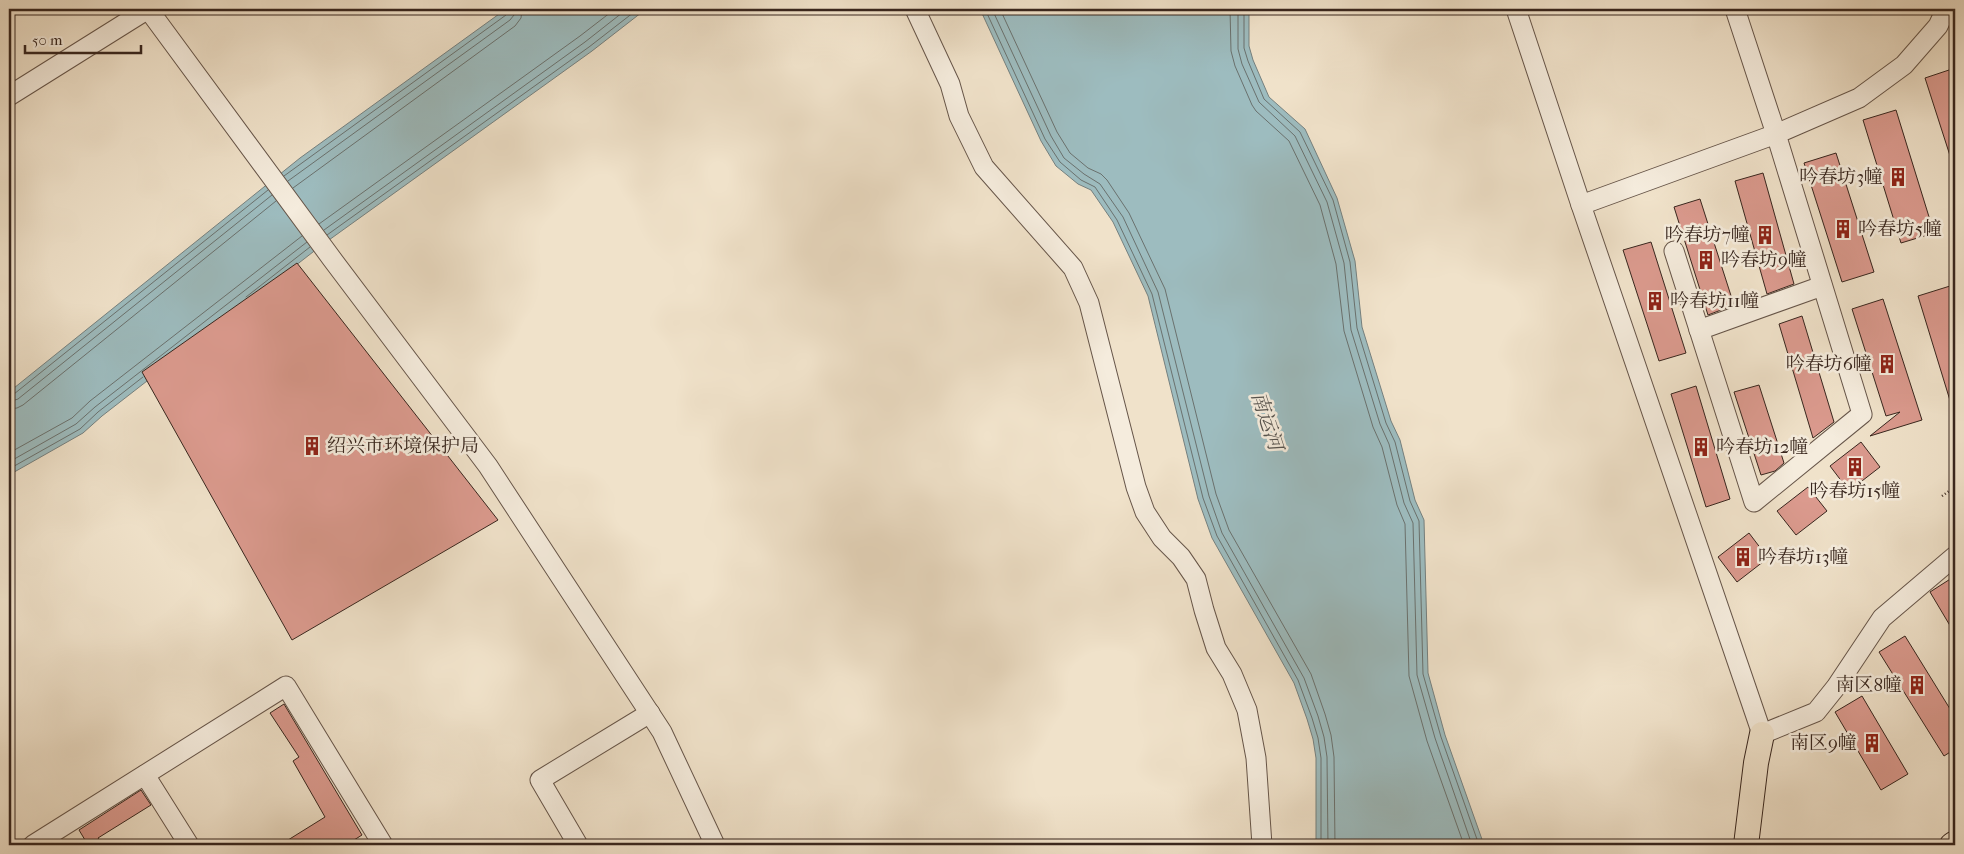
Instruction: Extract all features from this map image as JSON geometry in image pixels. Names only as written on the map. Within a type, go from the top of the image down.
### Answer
[{"type":"main road","points":[[1746,845],[1756,763],[1762,734]]},
{"type":"street","points":[[9,96],[148,9],[332,259],[488,466],[662,732],[715,845]]},
{"type":"street","points":[[915,9],[950,84],[959,116],[984,167],[1074,268],[1089,303],[1136,487],[1145,512],[1162,538],[1181,557],[1196,578],[1216,648],[1232,674],[1247,710],[1256,758],[1262,845]]},
{"type":"street","points":[[1516,9],[1762,734],[1816,712],[1836,687],[1882,618],[1955,556]]},
{"type":"street","points":[[1674,251],[1754,502],[1862,414],[1776,134],[1735,9]]},
{"type":"street","points":[[1581,205],[1776,134],[1859,98],[1904,65],[1938,26],[1946,9]]},
{"type":"street","points":[[1699,330],[1822,286]]},
{"type":"street","points":[[33,845],[286,686],[383,845]]},
{"type":"street","points":[[578,845],[540,780],[650,713]]},
{"type":"street","points":[[145,775],[189,845]]},
{"type":"path","points":[[1942,496],[1955,487]]},
{"type":"water","points":[[506,9],[646,9],[592,51],[322,245],[102,416],[83,433],[9,475],[9,392],[300,158]]},
{"type":"water","name":"南运河","points":[[980,9],[1249,9],[1249,46],[1253,60],[1269,97],[1305,129],[1337,198],[1355,261],[1362,327],[1391,421],[1400,440],[1415,500],[1424,520],[1428,673],[1445,735],[1484,845],[1316,845],[1316,758],[1307,719],[1294,683],[1212,538],[1198,499],[1148,296],[1113,222],[1091,190],[1078,184],[1056,166],[1041,141]]},
{"type":"building","points":[[1955,68],[1955,164],[1953,165],[1925,78]]},
{"type":"building","name":"吟春坊3幢","points":[[1896,110],[1934,233],[1901,243],[1863,120]]},
{"type":"building","name":"吟春坊5幢","points":[[1836,153],[1874,272],[1842,282],[1804,163]]},
{"type":"building","name":"吟春坊7幢","points":[[1763,173],[1794,284],[1767,294],[1735,181]]},
{"type":"building","name":"吟春坊9幢","points":[[1700,199],[1734,305],[1708,315],[1674,207]]},
{"type":"building","name":"吟春坊11幢","points":[[1651,242],[1686,353],[1659,361],[1623,250]]},
{"type":"building","name":"绍兴市环境保护局","points":[[297,263],[498,520],[292,640],[142,372]]},
{"type":"building","points":[[1950,286],[1955,304],[1955,406],[1952,407],[1918,296]]},
{"type":"building","name":"吟春坊6幢","points":[[1883,299],[1922,420],[1870,436],[1900,412],[1886,416],[1852,309]]},
{"type":"building","points":[[1802,316],[1834,422],[1813,438],[1779,324]]},
{"type":"building","points":[[1759,385],[1784,463],[1775,471],[1761,475],[1734,392]]},
{"type":"building","name":"吟春坊12幢","points":[[1696,386],[1730,499],[1706,507],[1671,394]]},
{"type":"building","name":"吟春坊15幢","points":[[1861,442],[1880,467],[1849,491],[1830,466]]},
{"type":"building","points":[[1808,487],[1827,511],[1796,535],[1777,511]]},
{"type":"building","name":"吟春坊13幢","points":[[1749,533],[1768,558],[1737,582],[1718,557]]},
{"type":"building","points":[[1955,576],[1955,634],[1930,592]]},
{"type":"building","name":"南区8幢","points":[[1905,636],[1955,717],[1955,749],[1944,756],[1879,652]]},
{"type":"building","name":"南区9幢","points":[[1862,696],[1908,774],[1881,790],[1835,712]]},
{"type":"building","points":[[284,704],[362,835],[346,845],[280,845],[325,817],[293,761],[299,757],[270,713]]},
{"type":"building","points":[[141,790],[151,805],[98,838],[103,845],[88,845],[79,830]]},
{"type":"place","name":"吟春坊3幢","points":[[1898,177]]},
{"type":"place","name":"吟春坊5幢","points":[[1843,229]]},
{"type":"place","name":"吟春坊7幢","points":[[1765,235]]},
{"type":"place","name":"吟春坊9幢","points":[[1706,260]]},
{"type":"place","name":"吟春坊11幢","points":[[1655,301]]},
{"type":"place","name":"吟春坊6幢","points":[[1887,364]]},
{"type":"place","name":"绍兴市环境保护局","points":[[312,446]]},
{"type":"place","name":"吟春坊12幢","points":[[1701,447]]},
{"type":"place","name":"吟春坊15幢","points":[[1855,467]]},
{"type":"place","name":"吟春坊13幢","points":[[1743,557]]},
{"type":"place","name":"南区8幢","points":[[1917,685]]},
{"type":"place","name":"南区9幢","points":[[1872,743]]}]
